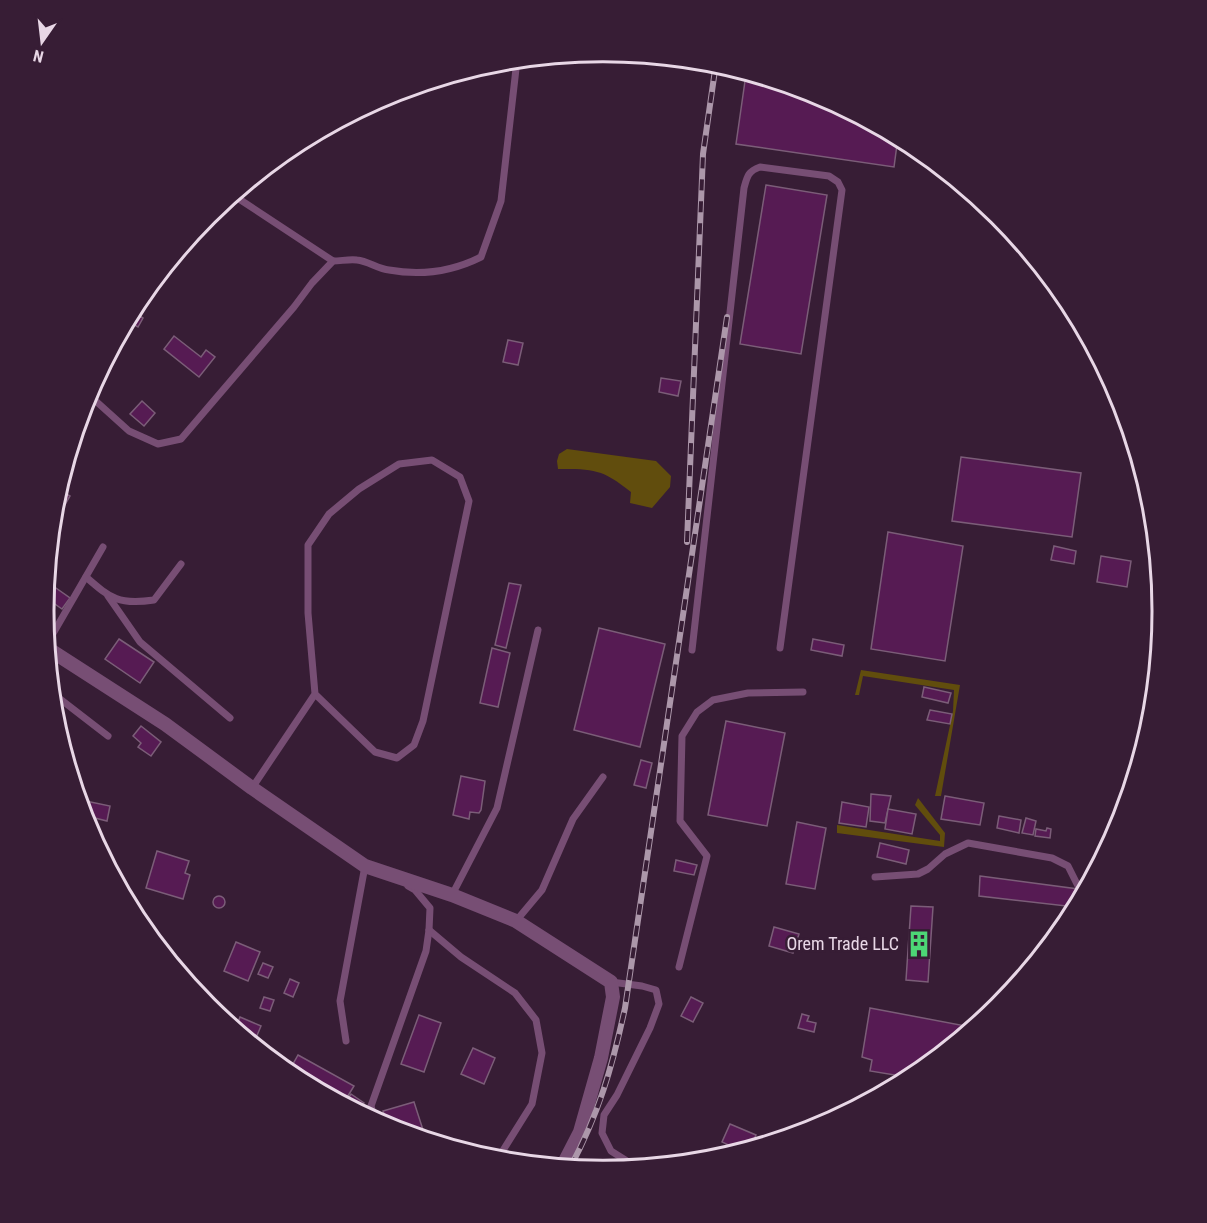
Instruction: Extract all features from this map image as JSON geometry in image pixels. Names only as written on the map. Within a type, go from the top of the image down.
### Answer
[{"type":"street","points":[[56,653],[165,724],[252,788],[365,866],[452,895],[516,921],[611,982],[613,997],[601,1058],[580,1132],[566,1160]]},
{"type":"lane","points":[[240,199],[333,261],[358,260],[387,270],[417,273],[441,272],[462,266],[481,257],[501,201],[516,70]]},
{"type":"lane","points":[[692,650],[744,188],[748,174],[760,167],[829,176],[838,182],[842,190],[780,648]]},
{"type":"lane","points":[[96,401],[129,432],[158,444],[181,439],[333,261]]},
{"type":"lane","points":[[252,788],[315,694],[309,623],[308,546],[329,514],[359,489],[399,464],[432,460],[460,477],[469,501],[423,721],[414,745],[397,758],[375,752],[315,694]]},
{"type":"lane","points":[[55,639],[103,547]]},
{"type":"lane","points":[[108,596],[132,603],[154,600],[181,564]]},
{"type":"lane","points":[[86,577],[108,596],[141,642],[230,718]]},
{"type":"lane","points":[[452,895],[497,808],[538,630]]},
{"type":"lane","points":[[679,967],[706,856],[680,821],[682,736],[697,712],[713,700],[748,693],[803,692]]},
{"type":"lane","points":[[62,700],[108,736]]},
{"type":"lane","points":[[516,921],[542,890],[573,819],[603,777]]},
{"type":"lane","points":[[874,877],[918,874],[945,854],[968,843],[1052,858],[1068,866],[1078,887]]},
{"type":"lane","points":[[346,1041],[340,1001],[365,866],[415,890],[430,908],[426,951],[371,1106],[372,1109]]},
{"type":"lane","points":[[429,930],[461,957],[514,993],[536,1020],[542,1053],[532,1104],[503,1151]]},
{"type":"lane","points":[[611,982],[656,990],[658,1004],[650,1028],[622,1086],[604,1115],[602,1133],[611,1151],[626,1160]]},
{"type":"shaded area","points":[[567,449],[656,461],[671,476],[670,487],[652,508],[630,503],[631,492],[605,475],[589,470],[558,469],[559,454]]},
{"type":"shaded area","points":[[861,670],[960,685],[941,796],[935,796],[953,711],[954,690],[863,676],[859,695],[855,695]]},
{"type":"shaded area","points":[[918,798],[945,833],[944,847],[837,833],[837,825],[940,841],[940,835],[915,805]]},
{"type":"building","points":[[745,81],[814,104],[847,119],[897,147],[894,167],[736,144]]},
{"type":"building","points":[[766,185],[827,195],[801,354],[740,344]]},
{"type":"building","points":[[141,316],[143,318],[138,327],[135,325]]},
{"type":"building","points":[[174,336],[201,357],[206,350],[215,357],[199,377],[164,349]]},
{"type":"building","points":[[508,340],[523,343],[518,365],[503,362]]},
{"type":"building","points":[[661,378],[681,381],[678,396],[659,392]]},
{"type":"building","points":[[142,401],[155,413],[144,426],[130,414]]},
{"type":"building","points":[[961,457],[1081,473],[1072,537],[952,521]]},
{"type":"building","points":[[888,532],[963,546],[945,661],[871,649]]},
{"type":"building","points":[[1054,546],[1076,551],[1074,564],[1051,560]]},
{"type":"building","points":[[1101,556],[1131,561],[1127,587],[1097,582]]},
{"type":"building","points":[[509,583],[521,585],[506,648],[495,645]]},
{"type":"building","points":[[55,587],[70,598],[62,609],[54,604]]},
{"type":"building","points":[[599,628],[665,644],[640,747],[574,730]]},
{"type":"building","points":[[119,639],[154,662],[140,683],[105,659]]},
{"type":"building","points":[[813,639],[844,645],[842,656],[811,650]]},
{"type":"building","points":[[492,648],[510,653],[498,707],[480,703]]},
{"type":"building","points":[[924,687],[951,693],[948,703],[922,697]]},
{"type":"building","points":[[930,710],[952,714],[950,724],[927,720]]},
{"type":"building","points":[[726,721],[785,733],[767,826],[708,815]]},
{"type":"building","points":[[141,726],[161,742],[151,756],[138,747],[141,743],[133,736]]},
{"type":"building","points":[[641,760],[652,763],[646,788],[634,785]]},
{"type":"building","points":[[461,776],[485,781],[481,810],[479,813],[470,812],[469,819],[453,815]]},
{"type":"building","points":[[871,794],[891,796],[885,823],[870,821]]},
{"type":"building","points":[[945,796],[984,803],[980,825],[941,819]]},
{"type":"building","points":[[88,801],[110,806],[107,821],[94,818]]},
{"type":"building","points":[[842,802],[869,807],[866,827],[839,823]]},
{"type":"building","points":[[888,809],[916,814],[912,834],[885,829]]},
{"type":"building","points":[[999,816],[1021,820],[1019,833],[997,828]]},
{"type":"building","points":[[1026,818],[1036,821],[1033,835],[1022,833]]},
{"type":"building","points":[[797,822],[826,828],[815,889],[786,884]]},
{"type":"building","points":[[1047,828],[1051,829],[1050,838],[1035,836],[1036,829],[1046,831]]},
{"type":"building","points":[[880,843],[909,850],[906,864],[877,857]]},
{"type":"building","points":[[157,851],[189,861],[185,873],[190,875],[183,899],[146,888]]},
{"type":"building","points":[[676,860],[697,865],[694,875],[674,871]]},
{"type":"building","points":[[980,876],[1077,889],[1067,906],[979,896]]},
{"type":"building","points":[[221,896],[225,902],[221,908],[217,908],[213,900]]},
{"type":"building","name":"Orem Trade LLC","points":[[911,906],[933,907],[928,982],[906,980]]},
{"type":"building","points":[[774,927],[799,934],[793,953],[769,946]]},
{"type":"building","points":[[236,942],[260,952],[248,981],[224,971]]},
{"type":"building","points":[[263,963],[273,967],[268,978],[258,974]]},
{"type":"building","points":[[290,979],[299,983],[293,997],[284,993]]},
{"type":"building","points":[[264,997],[274,1000],[270,1011],[260,1008]]},
{"type":"building","points":[[691,997],[703,1003],[693,1022],[681,1016]]},
{"type":"building","points":[[870,1008],[965,1026],[897,1075],[870,1071],[872,1060],[862,1057]]},
{"type":"building","points":[[802,1014],[809,1016],[807,1021],[816,1023],[814,1032],[798,1028]]},
{"type":"building","points":[[419,1015],[441,1023],[424,1072],[401,1064]]},
{"type":"building","points":[[240,1017],[261,1026],[256,1037],[241,1025],[238,1022]]},
{"type":"building","points":[[473,1048],[495,1058],[484,1084],[461,1074]]},
{"type":"building","points":[[298,1055],[354,1086],[347,1097],[293,1064]]},
{"type":"building","points":[[351,1094],[364,1103],[363,1105],[349,1098]]},
{"type":"building","points":[[414,1102],[423,1131],[384,1115],[383,1111]]},
{"type":"building","points":[[730,1124],[756,1135],[754,1140],[730,1146],[722,1142]]},
{"type":"railway","points":[[687,542],[703,154],[714,74]]},
{"type":"railway","points":[[574,1160],[604,1090],[625,1008],[727,317]]},
{"type":"place","name":"Orem Trade LLC","points":[[919,944]]}]
